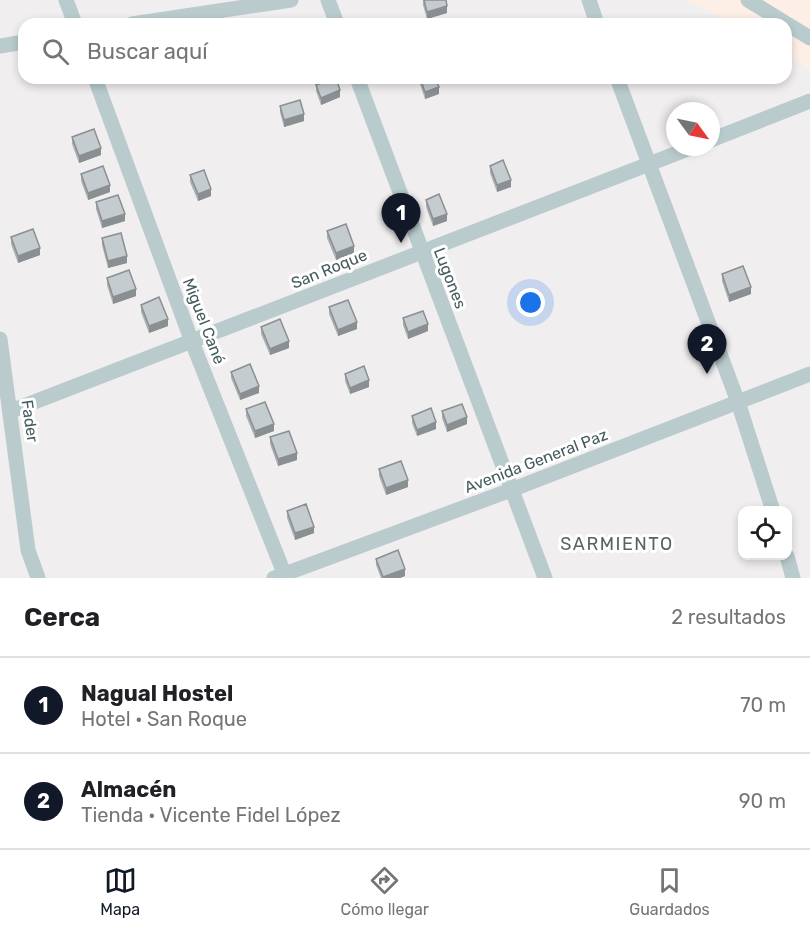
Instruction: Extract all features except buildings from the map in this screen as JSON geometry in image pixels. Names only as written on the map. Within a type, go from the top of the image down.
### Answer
[{"type":"street","points":[[66,0],[73,18]]},
{"type":"street","points":[[172,18],[291,0]]},
{"type":"street","points":[[328,0],[335,18]]},
{"type":"street","points":[[589,0],[595,18]]},
{"type":"street","points":[[748,0],[777,18]]},
{"type":"street","points":[[792,27],[810,38]]},
{"type":"street","points":[[0,46],[18,43]]},
{"type":"street","name":"Miguel Cané","points":[[97,84],[282,577]]},
{"type":"street","name":"Lugones","points":[[359,84],[545,578]]},
{"type":"street","points":[[619,84],[738,402],[772,506]]},
{"type":"street","points":[[720,137],[810,102]]},
{"type":"street","name":"San Roque","points":[[11,411],[670,156]]},
{"type":"street","name":"Fader","points":[[0,339],[28,550],[38,578]]},
{"type":"street","name":"Avenida General Paz","points":[[282,577],[810,374]]},
{"type":"street","points":[[789,560],[794,578]]},
{"type":"shaded area","points":[[686,0],[810,0],[810,70],[792,59],[792,18],[725,18]]},
{"type":"place","name":"Nagual Hostel","points":[[401,243]]},
{"type":"place","name":"Almacén","points":[[707,374]]},
{"type":"district","name":"SARMIENTO","points":[[617,544]]}]
